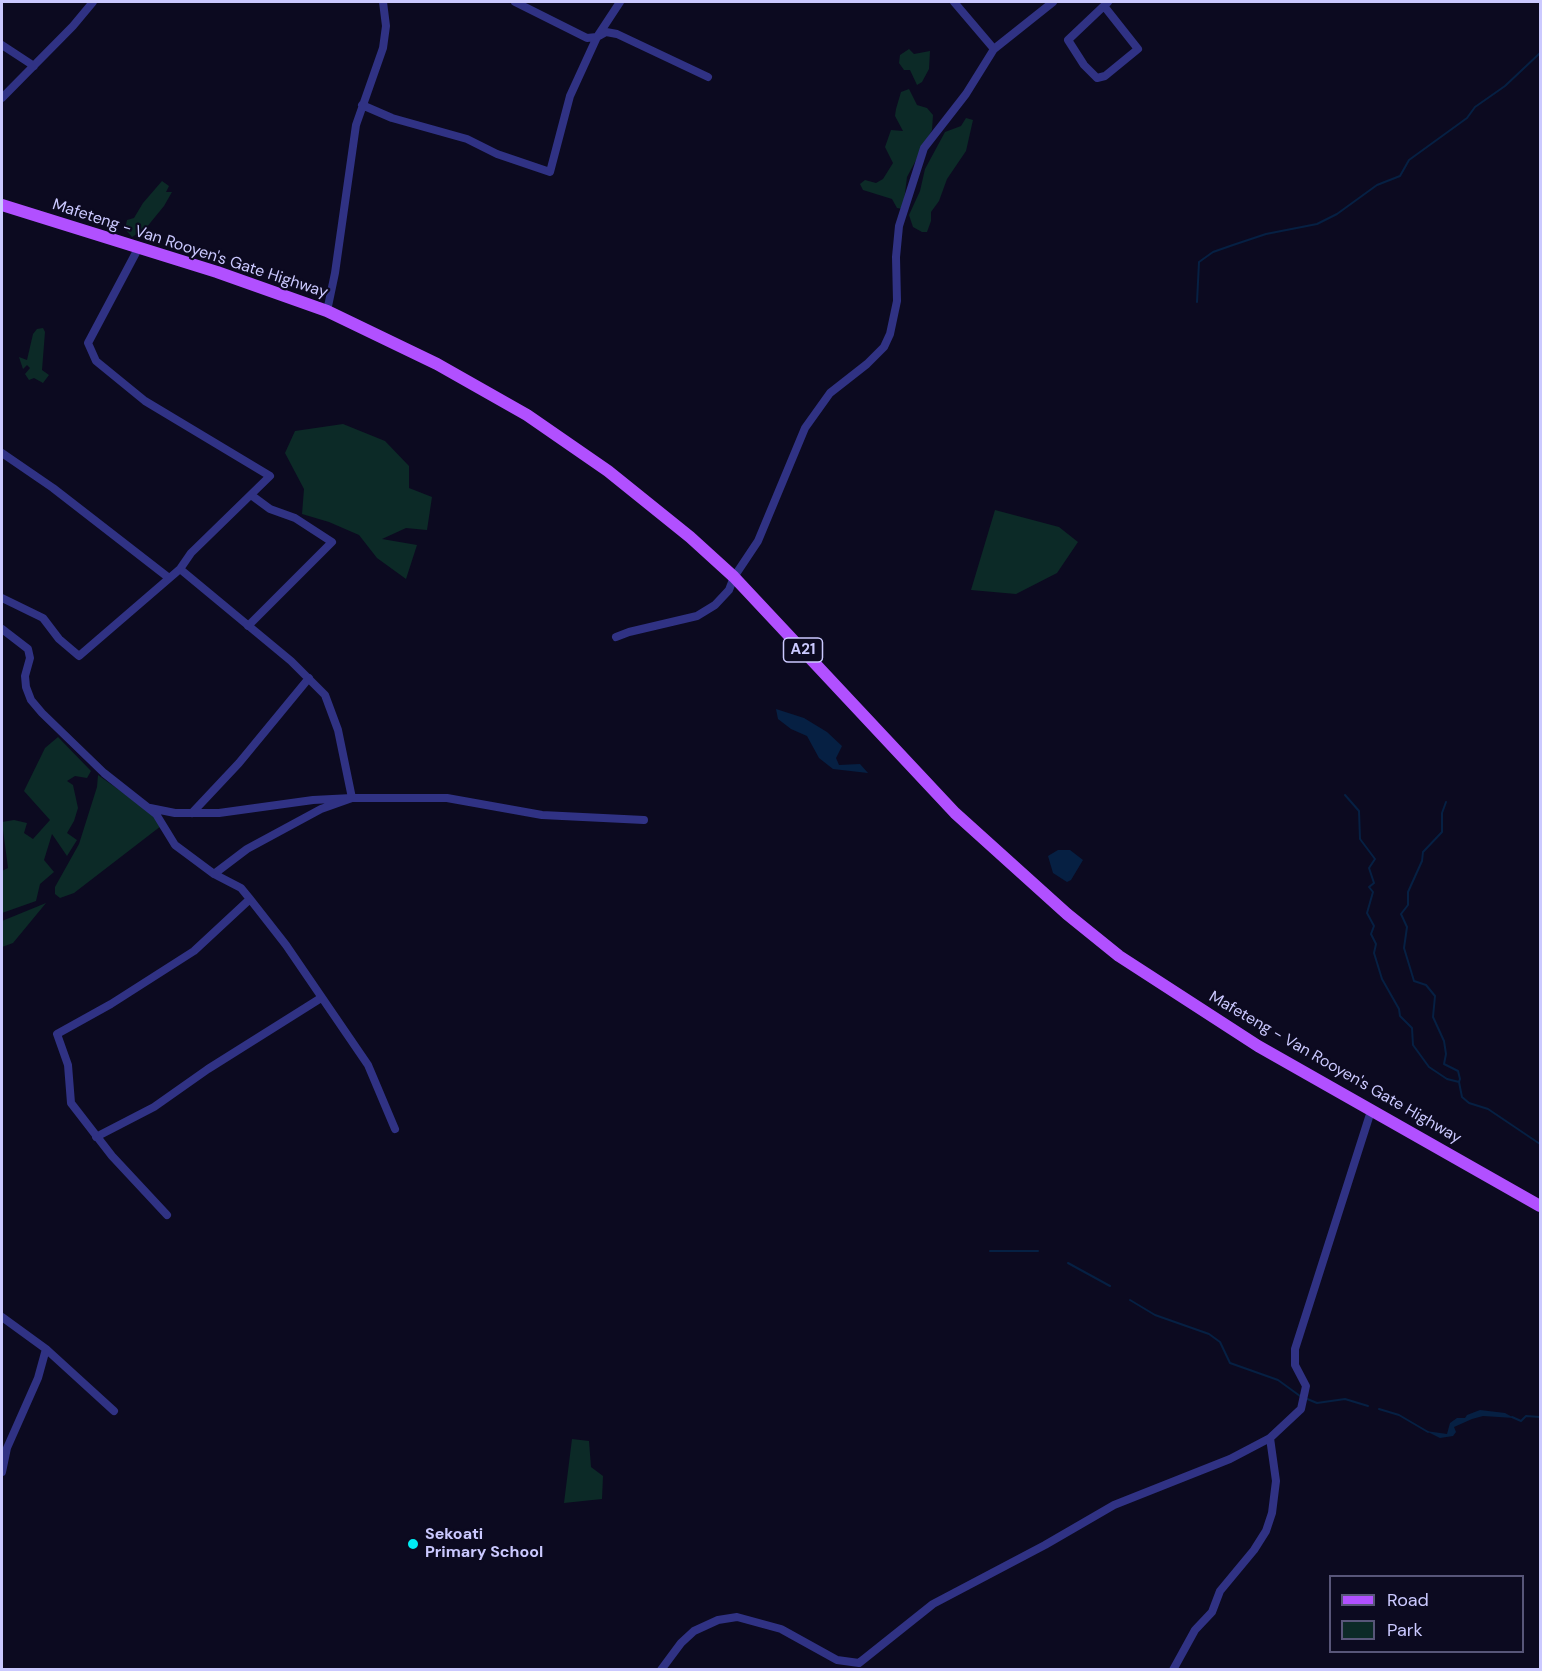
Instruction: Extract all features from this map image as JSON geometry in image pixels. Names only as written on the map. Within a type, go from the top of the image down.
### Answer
[{"type":"main road","name":"Mafeteng - Van Rooyen's Gate Highway","points":[[2,205],[139,247],[327,310],[437,364],[537,422],[608,471],[690,537],[734,577],[942,800],[1067,914],[1119,956],[1258,1046],[1540,1206]]},
{"type":"street","points":[[2,98],[93,2]]},
{"type":"street","points":[[327,310],[335,273],[351,155],[362,105],[383,48],[386,26],[383,2]]},
{"type":"street","points":[[515,2],[586,38],[597,37],[606,32],[617,34],[708,77]]},
{"type":"street","points":[[362,105],[392,118],[467,139],[497,154],[550,172],[570,96],[597,37],[620,2]]},
{"type":"street","points":[[954,2],[994,49]]},
{"type":"street","points":[[616,637],[697,616],[715,605],[729,590],[734,577],[758,541],[805,428],[830,393],[867,364],[884,347],[890,334],[897,301],[896,257],[899,226],[924,148],[966,94],[994,49],[1053,2]]},
{"type":"street","points":[[1106,4],[1138,49],[1106,76],[1097,78],[1084,65],[1068,40],[1106,4]]},
{"type":"street","points":[[2,45],[34,66]]},
{"type":"street","points":[[2,598],[43,618],[59,639],[79,656],[180,569],[191,553],[270,476],[145,402],[96,362],[88,343],[139,247]]},
{"type":"street","points":[[2,453],[53,488],[169,578]]},
{"type":"street","points":[[248,626],[332,542],[295,518],[270,509],[251,495]]},
{"type":"street","points":[[180,569],[309,678],[325,695],[338,730],[352,798]]},
{"type":"street","points":[[2,630],[28,649],[30,658],[25,676],[27,687],[37,706],[104,773],[156,814],[175,845],[214,874],[241,888],[250,899],[286,945],[368,1065],[395,1129]]},
{"type":"street","points":[[192,813],[238,763],[309,678]]},
{"type":"street","points":[[214,874],[247,849],[321,809],[352,798]]},
{"type":"street","points":[[149,808],[192,813],[219,813],[313,800],[447,798],[542,815],[644,820]]},
{"type":"street","points":[[167,1215],[96,1137],[71,1103],[68,1065],[57,1034],[111,1004],[194,951],[250,899]]},
{"type":"street","points":[[96,1137],[154,1107],[208,1069],[321,998]]},
{"type":"street","points":[[661,1670],[681,1643],[694,1631],[718,1620],[737,1617],[780,1629],[837,1660],[859,1663],[933,1604],[1045,1545],[1114,1505],[1175,1478],[1230,1459],[1270,1438],[1301,1408],[1306,1386],[1295,1365],[1295,1349],[1371,1111]]},
{"type":"street","points":[[2,1317],[46,1349],[114,1411]]},
{"type":"street","points":[[2,1472],[7,1448],[38,1378],[46,1349]]},
{"type":"street","points":[[1173,1670],[1196,1630],[1212,1612],[1220,1591],[1254,1550],[1266,1530],[1272,1512],[1276,1481],[1270,1438]]},
{"type":"green space","points":[[909,49],[914,54],[930,51],[929,69],[922,82],[917,85],[910,70],[904,70],[899,63],[900,55]]},
{"type":"green space","points":[[909,89],[917,105],[927,108],[933,115],[932,130],[907,177],[903,209],[897,208],[892,199],[863,190],[860,184],[865,180],[876,183],[883,179],[893,163],[885,147],[891,130],[903,131],[895,116],[896,109],[901,92]]},
{"type":"green space","points":[[966,118],[973,120],[966,151],[947,179],[939,201],[931,212],[927,232],[922,232],[913,227],[909,215],[920,191],[925,169],[945,132],[961,126]]},
{"type":"green space","points":[[162,181],[169,186],[166,192],[172,192],[146,228],[132,237],[125,229],[127,220],[134,218],[143,203]]},
{"type":"green space","points":[[43,328],[45,332],[42,370],[49,375],[43,383],[34,378],[29,380],[25,374],[30,368],[27,365],[23,369],[19,357],[27,360],[33,334],[37,329]]},
{"type":"green space","points":[[343,424],[385,441],[409,466],[409,488],[432,497],[427,530],[406,528],[382,539],[417,545],[406,579],[377,558],[359,535],[329,522],[302,514],[304,489],[285,453],[295,431]]},
{"type":"green space","points":[[995,510],[1059,527],[1078,542],[1057,573],[1016,594],[971,590]]},
{"type":"green space","points":[[58,737],[91,771],[87,778],[75,776],[67,781],[73,785],[78,808],[67,833],[77,840],[67,856],[52,834],[44,860],[54,872],[40,884],[36,901],[2,913],[2,871],[8,868],[2,822],[14,820],[27,823],[24,833],[33,839],[50,820],[24,791],[45,748]]},
{"type":"green space","points":[[98,775],[149,811],[161,826],[74,893],[60,898],[55,894],[55,887],[79,844],[97,787]]},
{"type":"green space","points":[[46,903],[13,943],[2,947],[2,921]]},
{"type":"green space","points":[[572,1439],[589,1441],[591,1467],[603,1476],[602,1499],[564,1503]]},
{"type":"water","points":[[776,709],[804,718],[827,732],[842,746],[836,758],[839,765],[860,764],[868,773],[833,769],[819,758],[807,736],[791,729],[778,719]]},
{"type":"water","points":[[1058,850],[1070,850],[1083,860],[1071,880],[1067,882],[1053,873],[1048,856]]},
{"type":"water","points":[[1480,1410],[1505,1413],[1514,1418],[1483,1416],[1454,1427],[1456,1432],[1453,1436],[1440,1438],[1426,1431],[1447,1434],[1450,1423],[1457,1418],[1465,1418]]},
{"type":"waterway","points":[[1197,302],[1199,262],[1213,252],[1266,234],[1317,224],[1337,214],[1377,185],[1400,176],[1409,160],[1467,118],[1475,107],[1505,86],[1540,53]]},
{"type":"waterway","points":[[1345,795],[1359,811],[1360,839],[1375,859],[1369,868],[1374,883],[1369,887],[1373,892],[1367,913],[1374,926],[1371,934],[1376,944],[1374,953],[1382,979],[1399,1009],[1400,1016],[1412,1028],[1413,1045],[1429,1067],[1447,1079],[1459,1082],[1462,1097],[1469,1103],[1488,1109],[1540,1144]]},
{"type":"waterway","points":[[1446,802],[1442,813],[1442,832],[1423,852],[1422,861],[1408,892],[1408,905],[1401,914],[1407,927],[1404,948],[1414,981],[1426,985],[1435,996],[1433,1017],[1444,1041],[1446,1054],[1444,1064],[1458,1071],[1459,1082]]},
{"type":"waterway","points":[[990,1251],[1038,1251]]},
{"type":"waterway","points":[[1068,1263],[1110,1286]]},
{"type":"waterway","points":[[1130,1300],[1155,1315],[1209,1334],[1220,1342],[1230,1363],[1278,1380],[1300,1396],[1317,1403],[1345,1399],[1368,1406]]},
{"type":"waterway","points":[[1379,1409],[1399,1415],[1428,1432]]},
{"type":"waterway","points":[[1512,1417],[1521,1421],[1526,1416],[1540,1417]]},
{"type":"place","name":"Sekoati Primary School","points":[[413,1544]]}]
